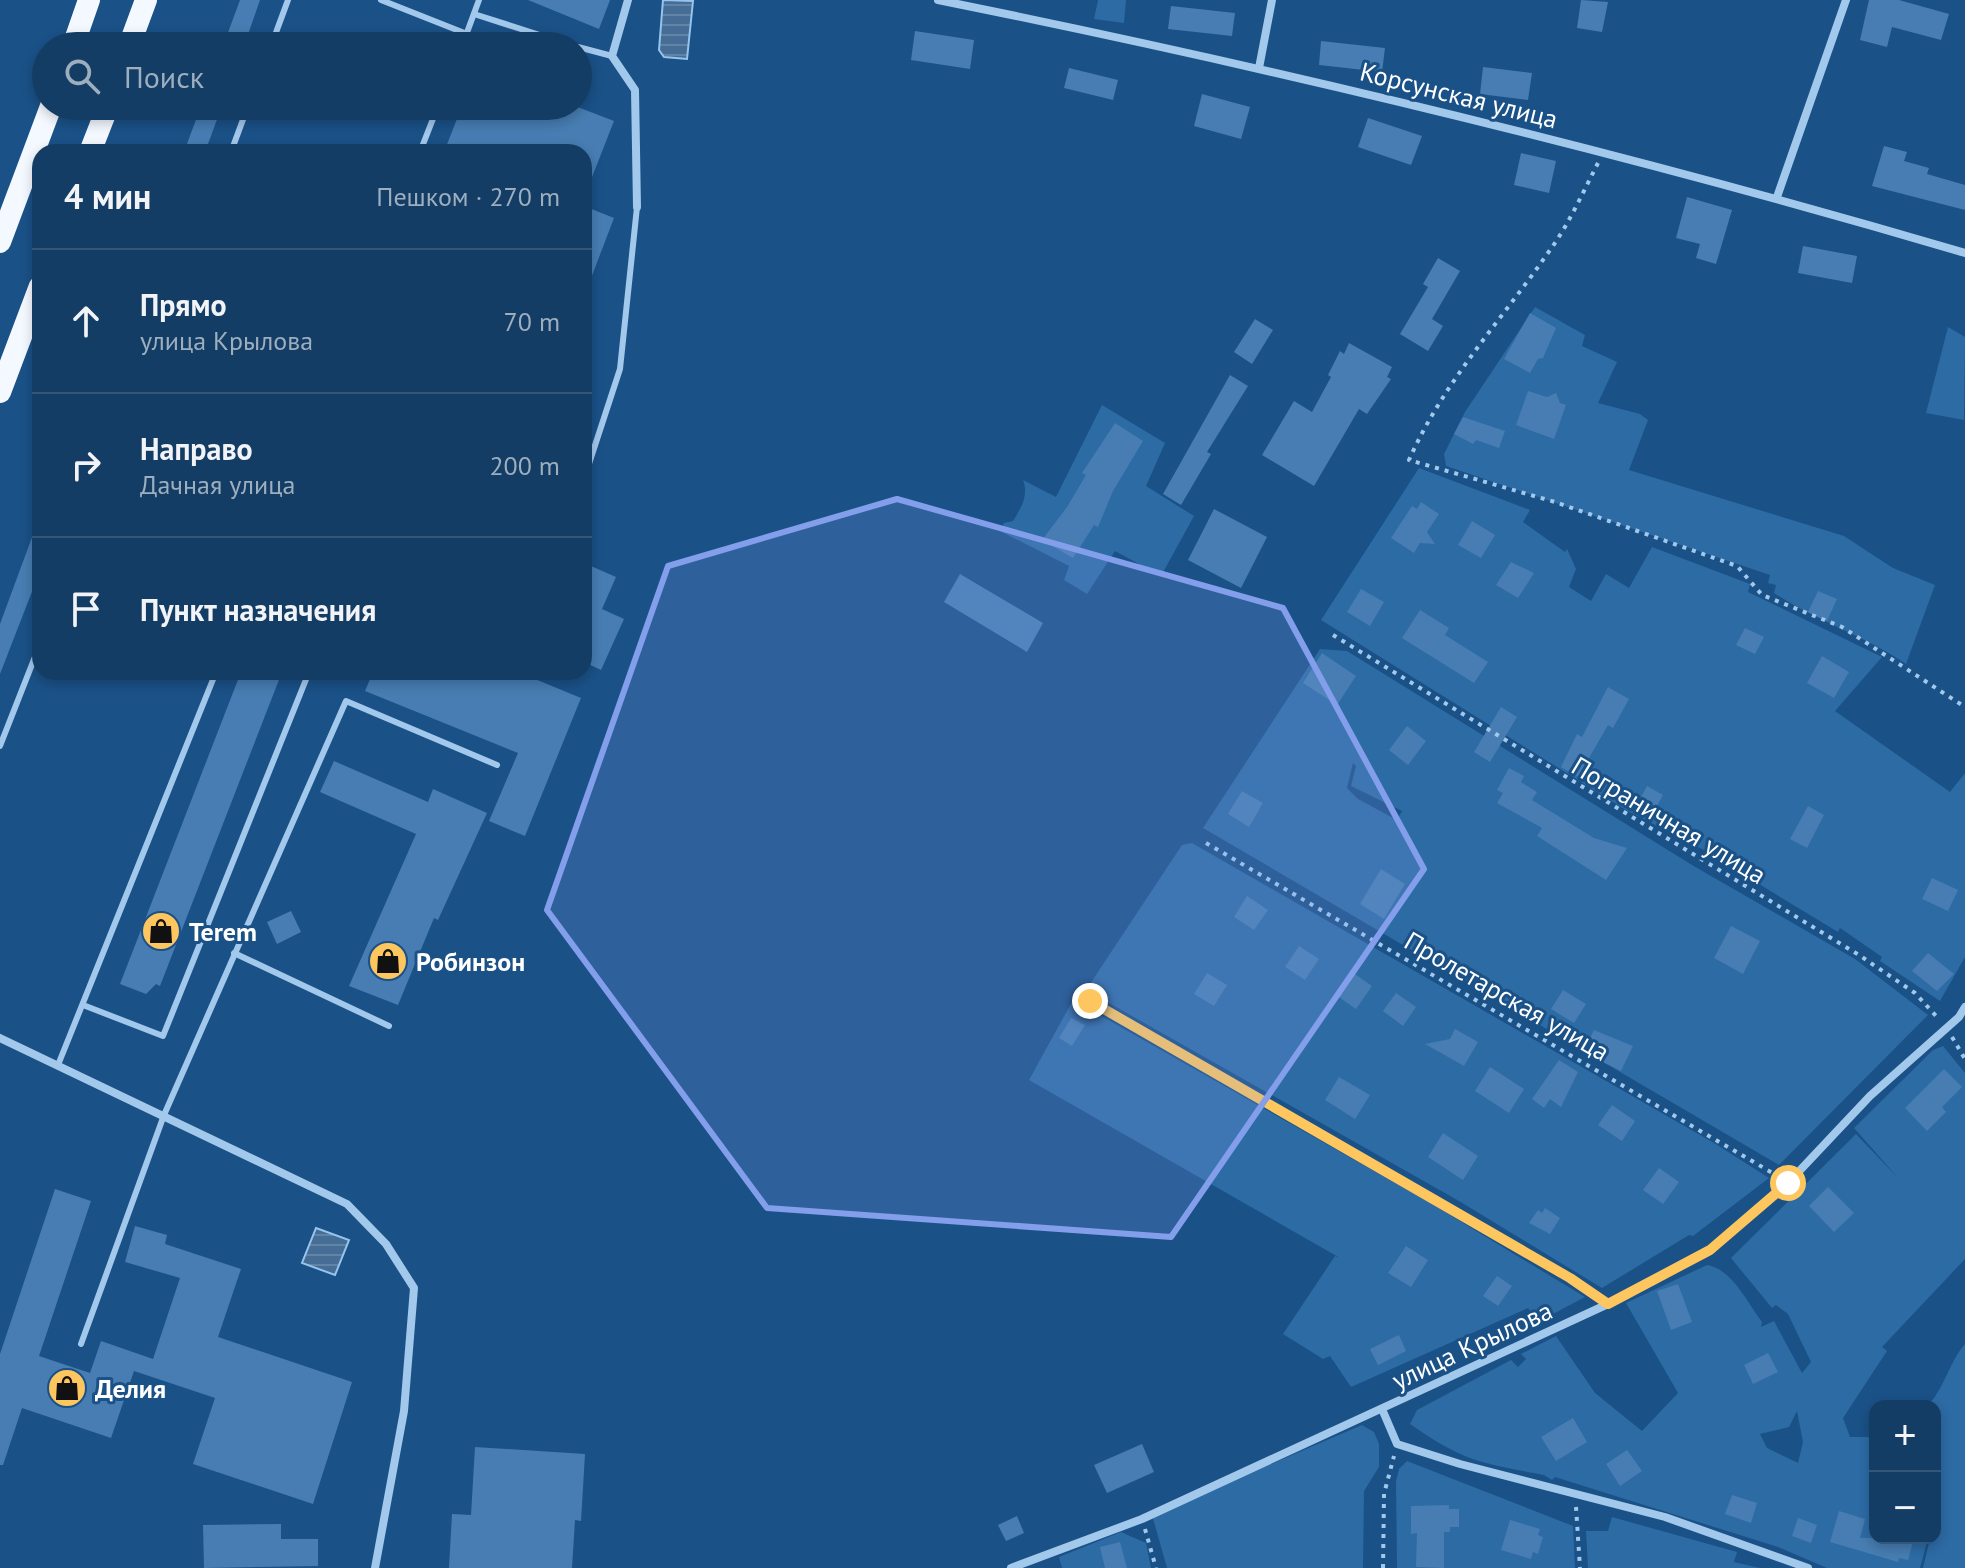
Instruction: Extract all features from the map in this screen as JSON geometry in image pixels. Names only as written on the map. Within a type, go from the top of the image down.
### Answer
[{"type":"highway","points":[[78,32],[89,0]]},
{"type":"highway","points":[[134,32],[146,0]]},
{"type":"highway","points":[[37,144],[46,120]]},
{"type":"highway","points":[[93,144],[103,120]]},
{"type":"highway","points":[[0,242],[32,157]]},
{"type":"highway","points":[[0,392],[32,307]]},
{"type":"street","points":[[628,0],[612,56],[635,90],[637,207]]},
{"type":"street","name":"Корсунская улица","points":[[938,0],[1259,68],[1605,151],[1777,197],[1965,253]]},
{"type":"street","points":[[1259,68],[1272,0]]},
{"type":"street","points":[[1777,197],[1846,0]]},
{"type":"street","name":"улица Крылова","points":[[1011,1568],[1142,1519],[1608,1304],[1710,1250],[1788,1183],[1870,1096],[1947,1028],[1965,1007]]},
{"type":"street","points":[[0,1038],[347,1204],[386,1244],[414,1288],[404,1411],[375,1568]]},
{"type":"street","points":[[1382,1409],[1397,1444],[1487,1472],[1665,1517],[1808,1568]]},
{"type":"lane","points":[[276,32],[288,0]]},
{"type":"lane","points":[[381,0],[462,32]]},
{"type":"lane","points":[[468,32],[479,0]]},
{"type":"lane","points":[[474,14],[530,32]]},
{"type":"lane","points":[[592,51],[612,56]]},
{"type":"lane","points":[[234,144],[243,120]]},
{"type":"lane","points":[[423,144],[433,120]]},
{"type":"lane","points":[[592,455],[620,369],[637,207]]},
{"type":"lane","points":[[0,746],[32,664]]},
{"type":"lane","points":[[58,1065],[213,680]]},
{"type":"lane","points":[[83,1005],[163,1036],[306,680]]},
{"type":"lane","points":[[81,1344],[164,1115],[346,701],[497,765]]},
{"type":"lane","points":[[234,953],[389,1026]]},
{"type":"path","points":[[1605,151],[1552,248],[1458,371],[1426,421],[1409,460],[1555,502],[1737,566],[1762,595],[1842,627],[1965,707]]},
{"type":"path","name":"Пограничная улица","points":[[1333,635],[1859,955],[1915,993],[1947,1028],[1965,1059]]},
{"type":"path","name":"Пролетарская улица","points":[[1206,843],[1587,1062],[1788,1183]]},
{"type":"path","points":[[1090,1001],[1556,1270],[1608,1304]]},
{"type":"path","points":[[1383,1568],[1384,1494],[1397,1444]]},
{"type":"path","points":[[1574,1493],[1580,1568]]},
{"type":"path","points":[[1142,1519],[1156,1568]]},
{"type":"highlighted area","points":[[897,499],[1283,608],[1424,869],[1171,1237],[767,1208],[547,910],[668,566]]},
{"type":"shaded area","points":[[663,0],[693,1],[687,59],[664,57],[659,50]]},
{"type":"shaded area","points":[[1098,0],[1126,0],[1124,23],[1094,19]]},
{"type":"shaded area","points":[[1535,307],[1585,335],[1582,346],[1617,362],[1598,403],[1640,414],[1648,420],[1629,470],[1844,536],[1893,568],[1935,585],[1906,664],[1774,593],[1776,585],[1768,583],[1770,575],[1446,466],[1444,454],[1465,412]]},
{"type":"shaded area","points":[[1948,327],[1965,337],[1964,420],[1926,413]]},
{"type":"shaded area","points":[[1102,405],[1165,443],[1146,486],[1194,516],[1161,576],[1115,551],[1087,594],[1064,580],[1069,566],[1000,531],[1004,523],[1013,521],[1021,506],[1025,496],[1023,480],[1056,497]]},
{"type":"shaded area","points":[[1419,468],[1530,510],[1523,522],[1565,552],[1567,549],[1576,569],[1569,587],[1591,601],[1606,574],[1629,588],[1652,547],[1750,584],[1748,592],[1882,657],[1835,711],[1950,792],[1965,773],[1965,957],[1940,1001],[1880,961],[1882,957],[1840,928],[1838,932],[1734,869],[1735,866],[1626,810],[1321,620]]},
{"type":"shaded area","points":[[1320,649],[1347,651],[1692,865],[1855,959],[1928,1015],[1779,1165],[1203,828]],"holes":[[[1353,763],[1356,766],[1351,786],[1402,811],[1397,820],[1358,799],[1347,788]]]},
{"type":"shaded area","points":[[1192,843],[1714,1143],[1769,1178],[1693,1236],[1689,1235],[1602,1288],[1459,1201],[1086,990],[1182,845]]},
{"type":"shaded area","points":[[1073,1000],[1432,1204],[1585,1297],[1538,1322],[1528,1308],[1351,1387],[1330,1356],[1323,1359],[1283,1334],[1335,1256],[1340,1258],[1029,1080]]},
{"type":"shaded area","points":[[1943,1046],[1965,1073],[1965,1259],[1882,1347],[1887,1351],[1843,1418],[1850,1437],[1869,1437],[1869,1544],[1926,1544],[1920,1568],[1827,1568],[1778,1547],[1555,1477],[1552,1480],[1544,1475],[1474,1459],[1445,1446],[1410,1424],[1417,1410],[1511,1360],[1518,1367],[1526,1359],[1521,1354],[1556,1336],[1595,1393],[1642,1431],[1678,1393],[1626,1303],[1707,1265],[1724,1273],[1745,1296],[1762,1322],[1761,1327],[1774,1321],[1802,1373],[1811,1362],[1788,1314],[1776,1305],[1772,1308],[1731,1258],[1856,1134],[1899,1179],[1854,1128],[1933,1050]],"holes":[[[1797,1411],[1803,1442],[1798,1463],[1767,1448],[1760,1434],[1789,1427]]]},
{"type":"shaded area","points":[[316,1228],[349,1240],[335,1275],[302,1263]]},
{"type":"shaded area","points":[[1965,1344],[1965,1568],[1923,1568],[1929,1544],[1941,1544],[1941,1400],[1932,1400]]},
{"type":"shaded area","points":[[1362,1425],[1374,1432],[1379,1444],[1379,1467],[1364,1491],[1363,1568],[1167,1568],[1152,1515]]},
{"type":"shaded area","points":[[1407,1461],[1573,1526],[1575,1568],[1397,1568],[1396,1481],[1399,1469]]},
{"type":"shaded area","points":[[1612,1517],[1737,1552],[1734,1562],[1760,1568],[1588,1568],[1586,1531],[1608,1531]]},
{"type":"shaded area","points":[[1121,1532],[1146,1543],[1151,1568],[1062,1568],[1059,1557]]},
{"type":"building","points":[[240,0],[260,0],[249,32],[228,32]]},
{"type":"building","points":[[528,0],[610,0],[599,29]]},
{"type":"building","points":[[1581,0],[1608,2],[1602,32],[1577,28]]},
{"type":"building","points":[[1869,0],[1899,0],[1949,14],[1941,40],[1892,27],[1887,47],[1860,40]]},
{"type":"building","points":[[1171,6],[1235,13],[1232,36],[1168,29]]},
{"type":"building","points":[[915,31],[974,40],[970,69],[911,60]]},
{"type":"building","points":[[1321,41],[1385,48],[1382,72],[1319,65]]},
{"type":"building","points":[[1483,67],[1532,73],[1528,100],[1480,94]]},
{"type":"building","points":[[1069,68],[1118,80],[1113,100],[1064,88]]},
{"type":"building","points":[[1202,94],[1250,107],[1241,139],[1194,126]]},
{"type":"building","points":[[592,113],[614,121],[592,177],[592,144],[447,144],[457,120],[592,120]]},
{"type":"building","points":[[1368,118],[1422,136],[1411,165],[1358,147]]},
{"type":"building","points":[[196,120],[217,120],[208,144],[187,144]]},
{"type":"building","points":[[1884,146],[1907,152],[1904,161],[1929,168],[1927,174],[1965,185],[1965,210],[1872,186]]},
{"type":"building","points":[[1521,153],[1556,161],[1549,193],[1514,185]]},
{"type":"building","points":[[1687,197],[1732,210],[1716,264],[1696,258],[1700,244],[1676,238]]},
{"type":"building","points":[[592,209],[614,218],[592,276]]},
{"type":"building","points":[[1803,246],[1857,256],[1852,283],[1798,273]]},
{"type":"building","points":[[1438,258],[1460,271],[1432,319],[1443,326],[1428,351],[1400,334],[1428,287],[1423,284]]},
{"type":"building","points":[[1530,313],[1556,328],[1543,358],[1538,359],[1530,373],[1504,359]]},
{"type":"building","points":[[1255,319],[1273,330],[1252,364],[1234,352]]},
{"type":"building","points":[[1349,343],[1392,367],[1387,377],[1391,379],[1367,414],[1359,409],[1314,486],[1262,455],[1294,401],[1312,412],[1331,377],[1328,375],[1340,351],[1344,354]]},
{"type":"building","points":[[1230,375],[1248,386],[1207,452],[1211,454],[1181,505],[1163,494]]},
{"type":"building","points":[[1528,391],[1547,397],[1556,393],[1560,403],[1566,405],[1554,439],[1516,425]]},
{"type":"building","points":[[1463,417],[1505,431],[1499,448],[1476,440],[1473,444],[1454,434]]},
{"type":"building","points":[[1115,423],[1143,441],[1113,491],[1098,527],[1094,525],[1073,558],[1042,540],[1067,507],[1086,475],[1082,473]]},
{"type":"building","points":[[1421,502],[1439,514],[1427,532],[1435,544],[1420,543],[1414,553],[1391,538],[1412,506],[1417,509]]},
{"type":"building","points":[[1214,509],[1267,537],[1241,588],[1188,560]]},
{"type":"building","points":[[1472,521],[1495,535],[1481,558],[1458,545]]},
{"type":"building","points":[[32,537],[32,592],[0,674],[0,624]]},
{"type":"building","points":[[1511,562],[1534,573],[1518,598],[1496,585]]},
{"type":"building","points":[[592,566],[616,577],[602,609],[624,619],[601,670],[592,666]]},
{"type":"building","points":[[960,574],[1043,623],[1027,652],[944,602]]},
{"type":"building","points":[[1361,589],[1384,602],[1370,626],[1347,612]]},
{"type":"building","points":[[1818,591],[1837,599],[1827,621],[1808,612]]},
{"type":"building","points":[[1420,610],[1449,628],[1445,635],[1488,662],[1474,683],[1402,638]]},
{"type":"building","points":[[1745,628],[1764,637],[1755,654],[1736,645]]},
{"type":"building","points":[[1322,653],[1356,676],[1337,705],[1303,683]]},
{"type":"building","points":[[1822,656],[1849,672],[1834,698],[1807,683]]},
{"type":"building","points":[[238,680],[279,680],[160,986],[156,984],[146,994],[120,984]]},
{"type":"building","points":[[370,680],[537,680],[581,698],[525,836],[489,821],[518,753],[365,691]]},
{"type":"building","points":[[1608,687],[1629,699],[1613,728],[1608,725],[1578,777],[1561,767],[1577,734],[1582,737]]},
{"type":"building","points":[[1501,707],[1517,717],[1490,762],[1474,752]]},
{"type":"building","points":[[1407,726],[1426,741],[1408,765],[1389,750]]},
{"type":"building","points":[[334,761],[428,802],[433,789],[487,813],[438,920],[434,918],[398,1005],[349,986],[416,834],[320,792]]},
{"type":"building","points":[[1509,768],[1524,776],[1521,782],[1537,792],[1532,800],[1594,838],[1627,848],[1606,880],[1537,836],[1542,828],[1497,803],[1503,793],[1497,790]]},
{"type":"building","points":[[1647,786],[1663,795],[1652,815],[1636,806]]},
{"type":"building","points":[[1242,791],[1263,803],[1249,827],[1228,814]]},
{"type":"building","points":[[1808,806],[1824,815],[1807,848],[1790,839]]},
{"type":"building","points":[[1381,869],[1405,884],[1384,919],[1360,904]]},
{"type":"building","points":[[1932,878],[1958,890],[1948,911],[1922,899]]},
{"type":"building","points":[[1247,896],[1268,910],[1254,930],[1234,917]]},
{"type":"building","points":[[291,911],[301,932],[277,944],[267,922]]},
{"type":"building","points":[[1731,926],[1760,941],[1743,974],[1714,958]]},
{"type":"building","points":[[1299,946],[1319,959],[1305,980],[1285,967]]},
{"type":"building","points":[[1928,953],[1954,974],[1937,991],[1912,971]]},
{"type":"building","points":[[1352,972],[1372,986],[1356,1009],[1336,995]]},
{"type":"building","points":[[1207,973],[1227,985],[1214,1006],[1194,994]]},
{"type":"building","points":[[1563,990],[1586,1004],[1574,1023],[1551,1009]]},
{"type":"building","points":[[1396,993],[1416,1007],[1403,1026],[1383,1011]]},
{"type":"building","points":[[1071,1018],[1085,1025],[1072,1046],[1059,1038]]},
{"type":"building","points":[[1455,1029],[1478,1042],[1464,1066],[1425,1044],[1450,1039]]},
{"type":"building","points":[[1594,1030],[1633,1046],[1621,1071],[1583,1052]]},
{"type":"building","points":[[1559,1060],[1578,1072],[1561,1107],[1550,1099],[1544,1108],[1532,1099]]},
{"type":"building","points":[[1490,1067],[1524,1089],[1509,1113],[1475,1091]]},
{"type":"building","points":[[1944,1069],[1962,1087],[1942,1107],[1946,1112],[1927,1131],[1905,1108]]},
{"type":"building","points":[[1339,1077],[1370,1095],[1355,1119],[1325,1100]]},
{"type":"building","points":[[1612,1105],[1635,1121],[1622,1141],[1598,1125]]},
{"type":"building","points":[[1443,1133],[1478,1156],[1463,1180],[1428,1157]]},
{"type":"building","points":[[1659,1168],[1679,1182],[1663,1204],[1643,1190]]},
{"type":"building","points":[[1828,1187],[1854,1213],[1834,1232],[1809,1206]]},
{"type":"building","points":[[55,1189],[91,1201],[39,1356],[90,1373],[101,1341],[153,1359],[180,1278],[125,1262],[135,1226],[167,1235],[165,1244],[241,1269],[218,1337],[352,1382],[313,1504],[193,1464],[215,1398],[134,1371],[111,1438],[22,1408],[3,1465],[0,1465],[0,1354]]},
{"type":"building","points":[[1545,1208],[1560,1218],[1550,1234],[1529,1223],[1538,1210],[1542,1213]]},
{"type":"building","points":[[1406,1246],[1428,1260],[1411,1287],[1388,1273]]},
{"type":"building","points":[[1497,1276],[1512,1286],[1498,1306],[1483,1296]]},
{"type":"building","points":[[1678,1284],[1692,1322],[1671,1330],[1657,1291]]},
{"type":"building","points":[[1399,1335],[1406,1351],[1378,1365],[1370,1349]]},
{"type":"building","points":[[1768,1353],[1778,1372],[1753,1384],[1744,1365]]},
{"type":"building","points":[[1573,1418],[1587,1442],[1556,1461],[1541,1437]]},
{"type":"building","points":[[1142,1444],[1154,1472],[1107,1493],[1094,1465]]},
{"type":"building","points":[[475,1447],[585,1454],[581,1521],[575,1520],[572,1568],[449,1568],[452,1514],[471,1515]]},
{"type":"building","points":[[1627,1450],[1642,1471],[1620,1486],[1606,1464]]},
{"type":"building","points":[[1732,1495],[1757,1503],[1751,1523],[1725,1514]]},
{"type":"building","points":[[1449,1505],[1449,1509],[1459,1509],[1459,1527],[1450,1527],[1450,1532],[1444,1532],[1444,1568],[1416,1567],[1417,1533],[1411,1534],[1411,1506]]},
{"type":"building","points":[[1839,1511],[1865,1519],[1860,1538],[1869,1538],[1869,1544],[1912,1544],[1908,1560],[1899,1558],[1898,1562],[1830,1542]]},
{"type":"building","points":[[1017,1516],[1024,1533],[1006,1541],[998,1525]]},
{"type":"building","points":[[1798,1518],[1817,1525],[1811,1543],[1792,1536]]},
{"type":"building","points":[[1510,1520],[1540,1529],[1538,1535],[1543,1537],[1538,1554],[1533,1552],[1531,1559],[1501,1550]]},
{"type":"building","points":[[281,1524],[281,1539],[318,1539],[318,1566],[204,1568],[203,1525]]},
{"type":"building","points":[[1120,1542],[1127,1568],[1105,1568],[1100,1547]]},
{"type":"place","name":"Terem","points":[[161,931]]},
{"type":"place","name":"Робинзон","points":[[388,961]]},
{"type":"place","name":"Делия","points":[[67,1388]]},
{"type":"route","points":[[1090,1001],[1570,1278],[1608,1304],[1710,1250],[1788,1183]]}]
